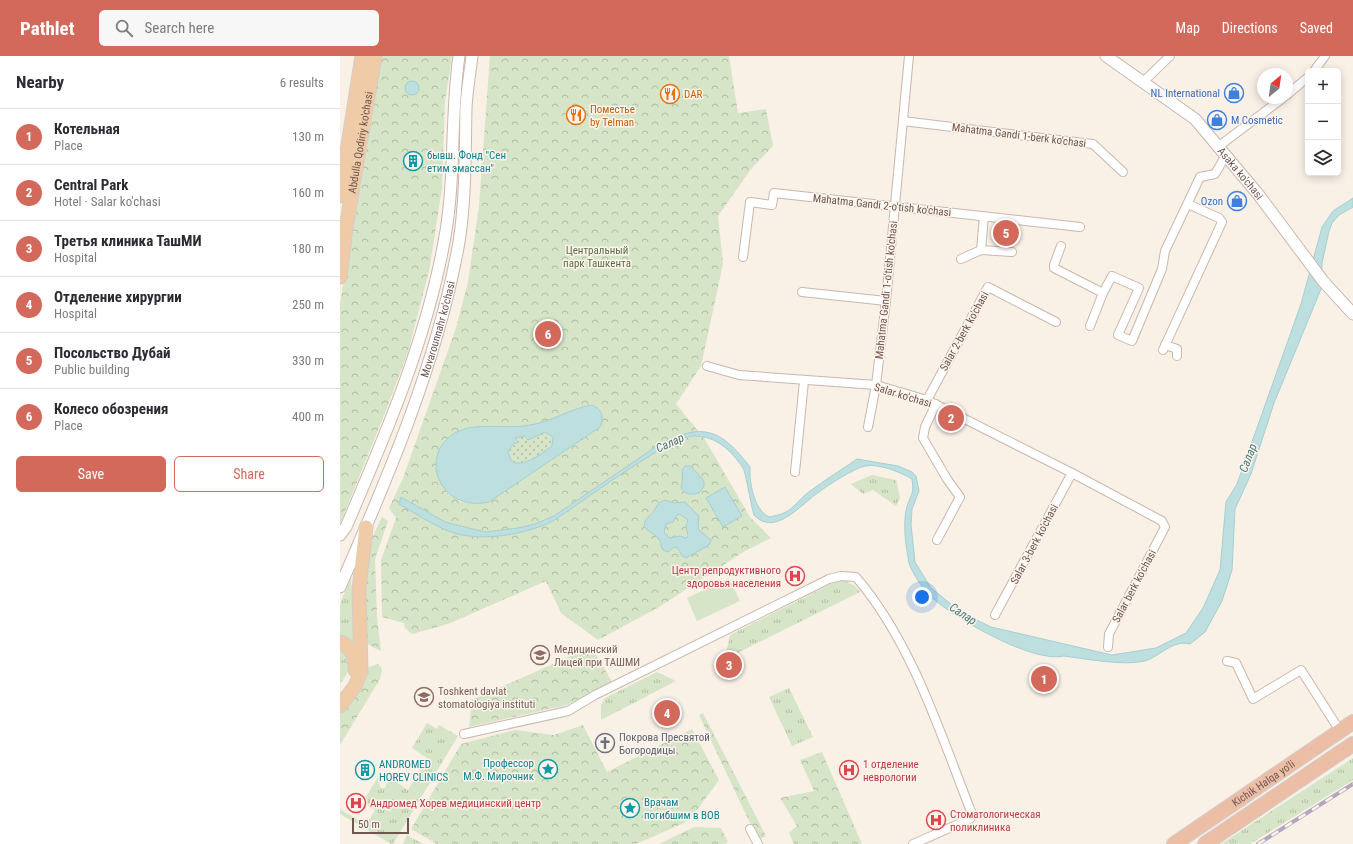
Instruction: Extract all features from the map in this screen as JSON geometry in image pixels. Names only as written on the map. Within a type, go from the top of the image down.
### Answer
[{"type":"highway","name":"Kichik Halqa yo'li","points":[[1174,844],[1353,722]]},
{"type":"highway","name":"Kichik Halqa yo'li","points":[[1204,844],[1353,744]]},
{"type":"main road","name":"Abdulla Qodiriy ko'chasi","points":[[340,196],[362,56]]},
{"type":"main road","name":"Abdulla Qodiriy ko'chasi","points":[[340,277],[347,221],[375,56]]},
{"type":"main road","points":[[340,706],[355,686],[361,671],[359,589],[366,527]]},
{"type":"main road","points":[[340,642],[351,649],[355,664],[352,678],[340,693]]},
{"type":"street","name":"Movarounnahr ko'chasi","points":[[343,531],[358,499],[400,397],[433,294],[444,245],[451,186],[454,90],[459,56]]},
{"type":"street","name":"Movarounnahr ko'chasi","points":[[340,587],[389,472],[415,401],[448,296],[457,250],[465,188],[466,106],[472,56]]},
{"type":"street","name":"Mahatma Gandi 1-o'tish ko'chasi","points":[[868,427],[876,385],[886,301],[909,56]]},
{"type":"street","name":"Asaka ko'chasi","points":[[1106,56],[1195,119],[1223,151],[1309,260],[1323,281],[1353,314]]},
{"type":"street","points":[[1143,82],[1170,56]]},
{"type":"street","points":[[1316,68],[1325,56]]},
{"type":"street","points":[[1293,90],[1305,80]]},
{"type":"street","points":[[1139,288],[1119,336],[1133,340],[1162,269],[1165,251],[1200,176],[1215,174],[1223,151],[1276,104]]},
{"type":"street","name":"Mahatma Gandi 1-berk ko'chasi","points":[[903,121],[1093,144],[1123,172]]},
{"type":"street","name":"Mahatma Gandi 2-o'tish ko'chasi","points":[[743,257],[750,202],[772,205],[773,193],[1080,227]]},
{"type":"street","points":[[1177,356],[1177,349],[1164,347],[1222,222],[1219,218],[1188,204]]},
{"type":"street","points":[[981,250],[984,216]]},
{"type":"street","points":[[1061,246],[1054,268],[1103,293]]},
{"type":"street","points":[[961,259],[981,250],[1012,252]]},
{"type":"street","points":[[1090,326],[1103,293],[1112,276],[1151,294]]},
{"type":"street","name":"Salar 2-berk ko'chasi","points":[[926,400],[988,287],[1056,322]]},
{"type":"street","points":[[802,292],[886,301]]},
{"type":"street","name":"Salar ko'chasi","points":[[706,366],[739,375],[804,381],[876,385],[926,400],[1072,473],[1162,521],[1165,527]]},
{"type":"street","points":[[795,472],[804,381]]},
{"type":"street","points":[[936,404],[925,427],[923,438],[947,479],[960,497],[937,540]]},
{"type":"street","name":"Salar 3-berk ko'chasi","points":[[995,615],[1072,473]]},
{"type":"street","name":"Salar berk ko'chasi","points":[[1108,647],[1109,634],[1165,527]]},
{"type":"street","points":[[464,734],[568,711],[595,695],[828,579],[841,576],[856,577],[874,598],[903,649],[933,711],[972,814],[970,819],[913,844]]},
{"type":"street","points":[[1228,661],[1236,663],[1253,699],[1301,670],[1340,731]]},
{"type":"street","points":[[750,829],[758,844]]},
{"type":"green space","points":[[378,56],[452,56],[445,102],[442,188],[429,271],[408,352],[340,524],[340,304]]},
{"type":"green space","name":"Центральный парк Ташкента","points":[[490,56],[729,56],[738,113],[766,109],[773,146],[751,169],[718,216],[723,264],[701,366],[676,404],[704,438],[750,517],[771,538],[745,551],[659,607],[598,640],[561,613],[546,581],[448,624],[412,634],[405,628],[404,623],[382,617],[381,560],[396,518],[389,508],[403,478],[456,328],[468,282],[479,206]],"holes":[[[602,414],[602,422],[479,504],[461,502],[446,492],[479,427],[514,428]]]},
{"type":"green space","points":[[545,432],[553,437],[553,446],[526,462],[516,463],[511,460],[508,452],[516,441],[515,438],[524,436],[525,439],[536,437],[538,434]]},
{"type":"green space","points":[[872,475],[896,480],[900,498],[896,506],[873,490],[863,494],[851,484]]},
{"type":"green space","points":[[382,517],[388,521],[375,559],[377,617],[381,651],[367,644],[364,576],[370,542]]},
{"type":"green space","points":[[351,577],[355,649],[340,637],[340,604]]},
{"type":"green space","points":[[729,578],[740,601],[697,621],[687,598]]},
{"type":"green space","points":[[843,580],[855,586],[860,592],[725,659],[730,635],[835,582]]},
{"type":"green space","points":[[340,648],[347,653],[349,666],[346,676],[340,684]]},
{"type":"green space","points":[[589,648],[594,651],[612,682],[567,705],[469,727],[472,700]]},
{"type":"green space","points":[[378,664],[382,669],[380,679],[340,745],[340,713],[363,681],[369,667]]},
{"type":"green space","points":[[657,672],[676,681],[601,720],[601,705],[605,698]]},
{"type":"green space","points":[[789,688],[813,737],[792,746],[769,697]]},
{"type":"green space","points":[[703,713],[766,836],[758,840],[699,715]]},
{"type":"green space","points":[[427,723],[437,729],[439,725],[458,736],[393,844],[391,844],[340,814],[340,809],[366,825],[375,810],[368,805],[366,797],[381,772],[386,775],[379,784],[381,788],[385,788],[389,777],[408,790],[427,758],[412,748]]},
{"type":"green space","points":[[583,725],[607,772],[692,729],[719,780],[692,817],[684,823],[636,844],[437,844],[411,829],[461,744],[515,730],[554,735]]},
{"type":"green space","points":[[822,752],[862,844],[794,844],[789,833],[797,826],[780,798],[814,791],[800,760]]},
{"type":"green space","points":[[1353,758],[1353,780],[1250,844],[1221,844]]},
{"type":"green space","points":[[694,827],[721,828],[728,842],[725,844],[659,844]]},
{"type":"green space","points":[[407,835],[423,844],[403,844]]},
{"type":"water","points":[[412,81],[417,83],[419,88],[417,93],[412,95],[407,93],[405,88],[407,83]]},
{"type":"water","name":"Салар","points":[[1353,198],[1353,207],[1339,215],[1332,223],[1322,263],[1321,289],[1274,403],[1251,474],[1235,509],[1232,570],[1222,601],[1205,632],[1190,644],[1184,643],[1172,646],[1145,661],[1127,663],[1064,656],[1050,657],[1033,653],[1013,646],[993,636],[954,614],[939,603],[923,588],[909,563],[906,544],[905,517],[913,489],[912,479],[882,467],[870,465],[855,470],[823,489],[788,516],[771,523],[762,521],[754,515],[743,468],[733,455],[716,441],[709,438],[694,436],[682,439],[646,458],[553,521],[529,530],[501,536],[487,537],[460,535],[435,525],[399,504],[401,497],[445,522],[485,532],[518,528],[535,524],[554,516],[660,444],[688,433],[700,432],[710,433],[720,437],[740,454],[750,467],[750,480],[756,502],[769,517],[784,513],[810,491],[857,459],[898,466],[912,472],[916,476],[919,491],[912,509],[911,525],[915,562],[931,588],[962,613],[991,627],[1112,655],[1156,648],[1186,633],[1203,608],[1220,570],[1226,502],[1237,484],[1301,304],[1322,227],[1333,211]]},
{"type":"water","points":[[591,405],[600,410],[602,419],[600,427],[489,502],[471,503],[457,499],[446,491],[439,480],[436,467],[438,454],[444,442],[455,433],[472,427],[511,427],[538,423]],"holes":[[[545,432],[553,437],[552,446],[538,456],[521,463],[516,463],[511,460],[508,452],[513,444],[519,442],[515,438],[524,436],[528,440]]]},
{"type":"water","points":[[685,466],[691,466],[704,481],[704,486],[699,493],[688,494],[682,490],[682,472]]},
{"type":"water","points":[[725,487],[742,516],[723,527],[706,498]]},
{"type":"water","points":[[665,500],[675,503],[685,502],[699,516],[698,529],[711,540],[709,545],[686,558],[682,556],[678,548],[674,547],[668,552],[663,550],[659,539],[644,526],[647,519],[662,501]],"holes":[[[679,514],[688,520],[686,526],[688,536],[686,538],[680,536],[670,538],[664,532],[666,524],[673,522],[677,515]]]},
{"type":"railway","points":[[1258,844],[1353,784]]},
{"type":"place","name":"NL International","points":[[1234,93]]},
{"type":"place","name":"DAR","points":[[670,94]]},
{"type":"place","name":"Поместье by Telman","points":[[576,115]]},
{"type":"place","name":"M Cosmetic","points":[[1217,120]]},
{"type":"place","name":"бывш. Фонд \"Сен етим эмассан\"","points":[[413,161]]},
{"type":"place","name":"Ozon","points":[[1237,201]]},
{"type":"place","name":"Посольство Дубай","points":[[1006,233]]},
{"type":"place","name":"Колесо обозрения","points":[[548,334]]},
{"type":"place","name":"Central Park","points":[[951,418]]},
{"type":"place","name":"Центр репродуктивного здоровья населения","points":[[795,576]]},
{"type":"place","name":"Медицинский Лицей при ТАШМИ","points":[[540,655]]},
{"type":"place","name":"Третья клиника ТашМИ","points":[[729,665]]},
{"type":"place","name":"Котельная","points":[[1044,679]]},
{"type":"place","name":"Toshkent davlat stomatologiya instituti","points":[[424,697]]},
{"type":"place","name":"Отделение хирургии","points":[[667,713]]},
{"type":"place","name":"Покрова Пресвятой Богородицы","points":[[605,743]]},
{"type":"place","name":"Профессор М.Ф. Мирочник","points":[[548,769]]},
{"type":"place","name":"ANDROMED HOREV CLINICS","points":[[365,770]]},
{"type":"place","name":"1 отделение неврологии","points":[[849,770]]},
{"type":"place","name":"Андромед Хорев медицинский центр","points":[[356,803]]},
{"type":"place","name":"Врачам погибшим в ВОВ","points":[[630,808]]},
{"type":"place","name":"Стоматологическая поликлиника","points":[[936,820]]}]
